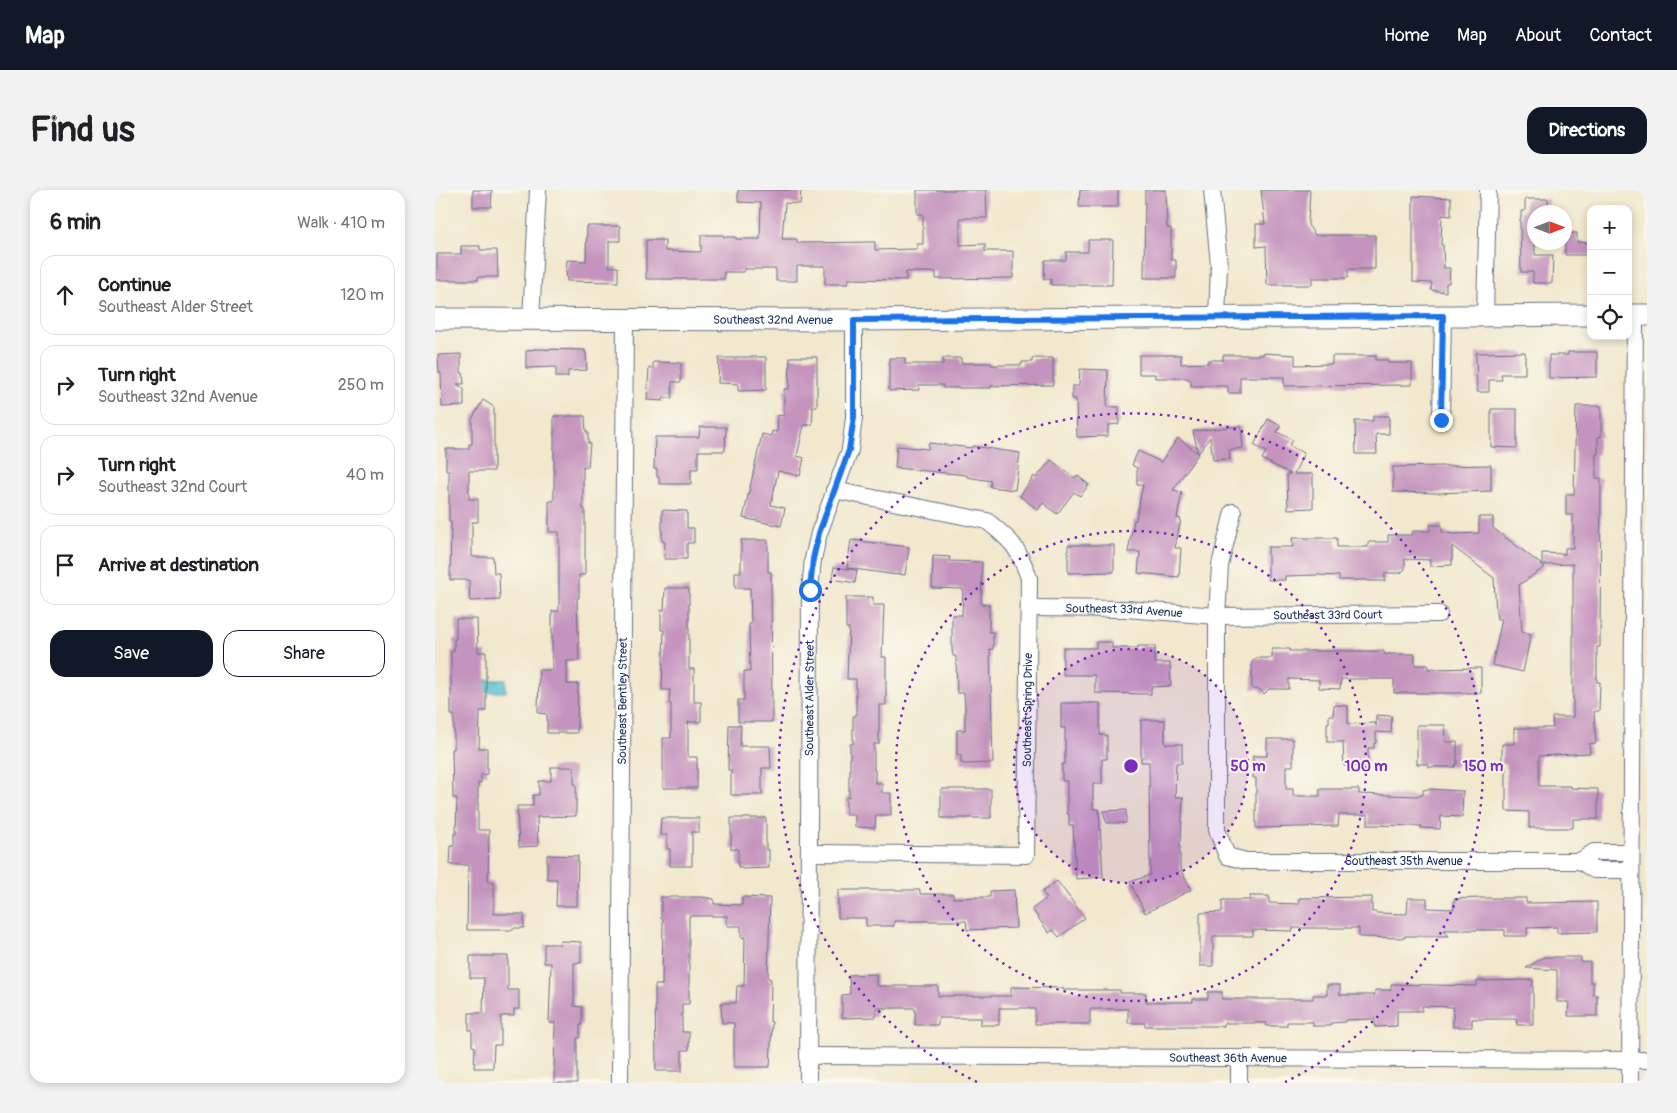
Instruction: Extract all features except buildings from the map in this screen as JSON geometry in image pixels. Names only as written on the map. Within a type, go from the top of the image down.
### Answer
[{"type":"main road","name":"Southeast 32nd Avenue","points":[[435,319],[854,320],[1587,315]]},
{"type":"street","points":[[531,319],[538,190]]},
{"type":"street","points":[[1212,190],[1219,265],[1217,318]]},
{"type":"street","points":[[1485,316],[1488,190]]},
{"type":"street","points":[[1631,1083],[1635,863],[1637,315]]},
{"type":"street","points":[[1441,420],[1443,316]]},
{"type":"street","name":"Southeast Bentley Street","points":[[621,1083],[625,319]]},
{"type":"street","name":"Southeast Alder Street","points":[[808,1083],[810,590],[813,559],[819,533],[849,450],[854,417],[854,320]]},
{"type":"street","name":"Southeast Spring Drive","points":[[810,853],[1026,855],[1029,578],[1020,553],[1007,537],[987,521],[834,490]]},
{"type":"street","points":[[1217,616],[1221,565],[1233,512]]},
{"type":"street","name":"Southeast 33rd Avenue","points":[[1029,608],[1126,609],[1217,616]]},
{"type":"street","name":"Southeast 33rd Court","points":[[1217,616],[1439,614]]},
{"type":"street","name":"Southeast 35th Avenue","points":[[1217,616],[1217,830],[1227,856],[1245,861],[1581,861],[1594,870],[1635,863]]},
{"type":"street","name":"Southeast 36th Avenue","points":[[808,1056],[1647,1060]]},
{"type":"street","points":[[1239,1058],[1239,1083]]},
{"type":"water","points":[[482,680],[506,680],[506,692],[482,692]]},
{"type":"route","points":[[810,590],[813,559],[819,533],[849,450],[854,417],[854,320],[1443,316],[1441,420]]}]
